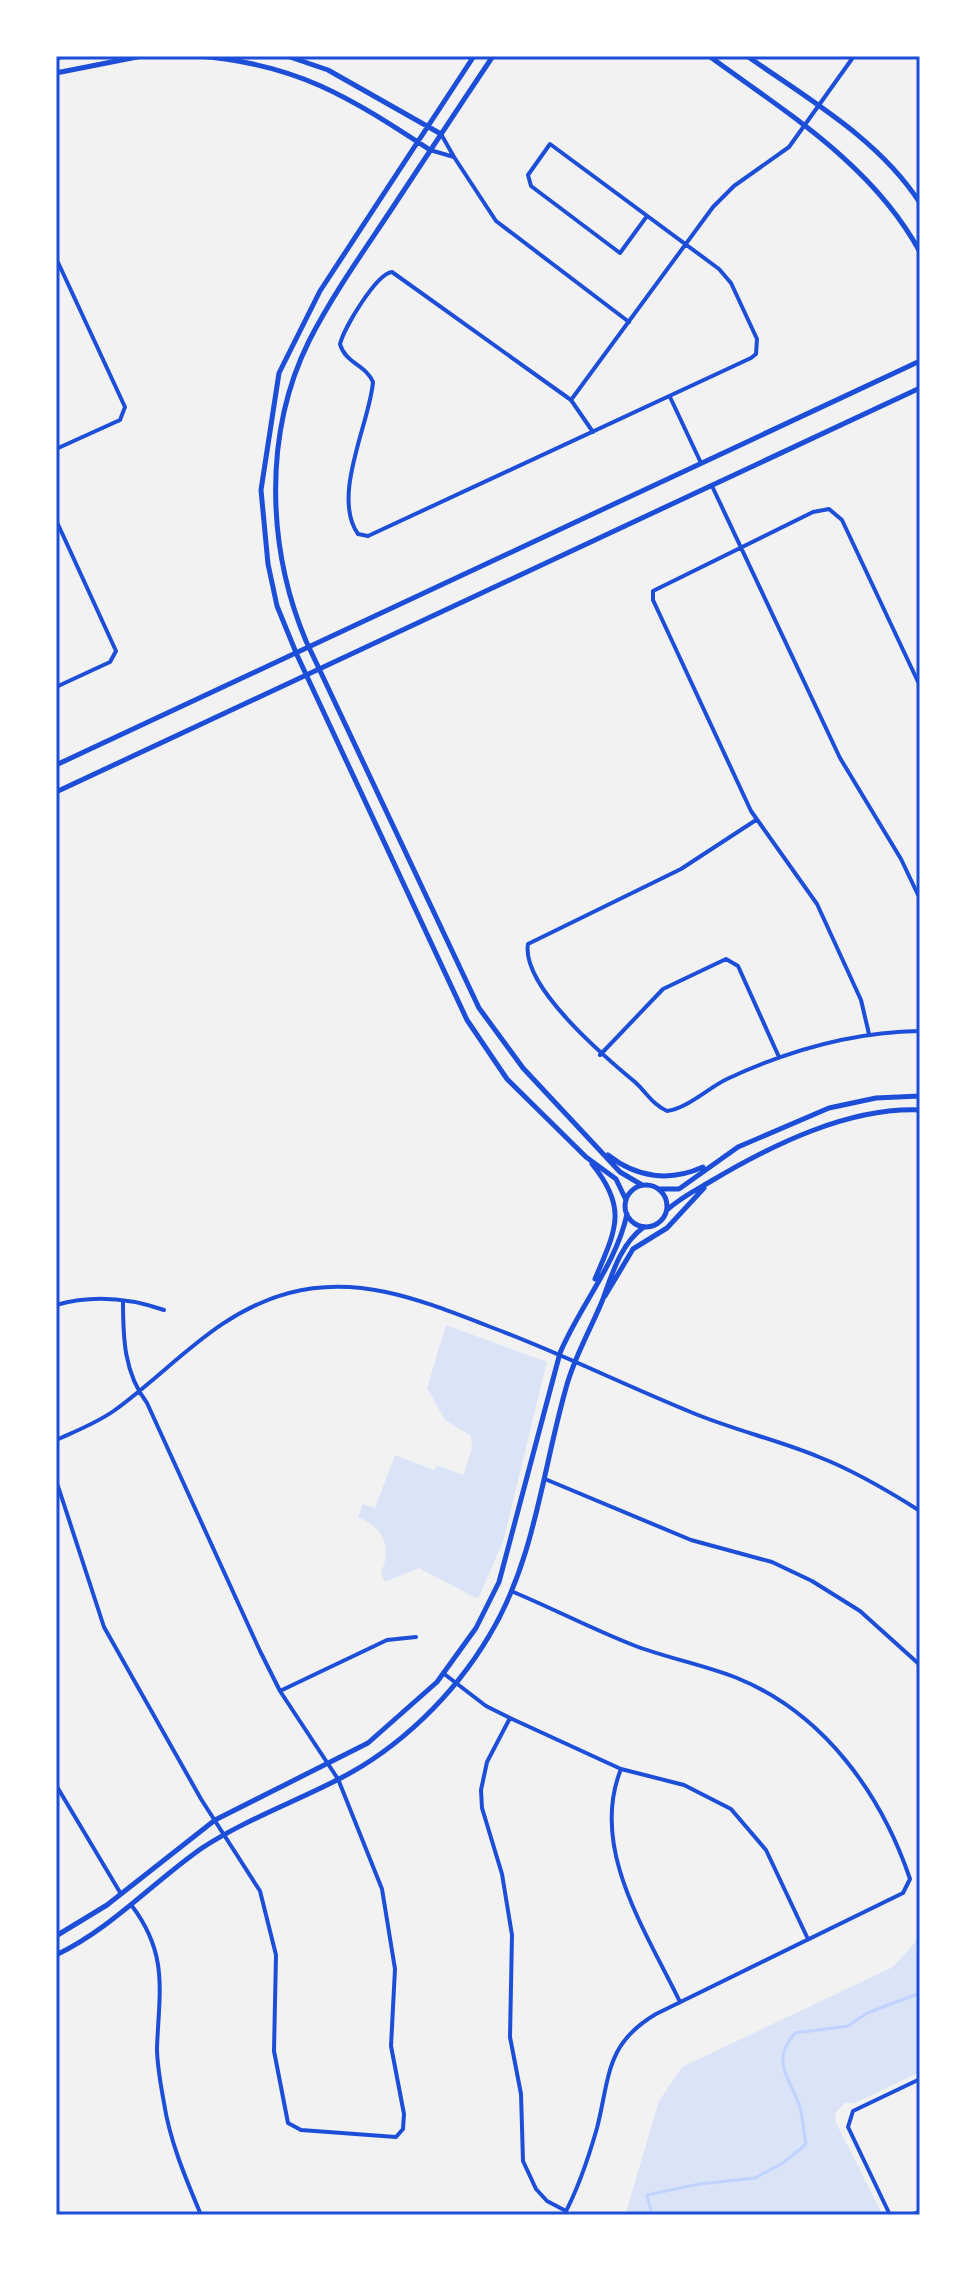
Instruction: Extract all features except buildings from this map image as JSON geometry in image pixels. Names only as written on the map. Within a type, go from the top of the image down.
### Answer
[{"type":"street","points":[[56,58],[64,56]]},
{"type":"street","points":[[56,73],[142,56]]},
{"type":"street","points":[[196,56],[233,59],[325,86],[370,109],[430,150],[454,157]]},
{"type":"street","points":[[287,56],[328,70],[441,134],[496,221],[629,322]]},
{"type":"street","points":[[56,1936],[121,1894],[215,1820],[331,1765],[380,1734],[443,1673],[476,1628],[499,1582],[560,1353],[607,1254],[616,1209],[610,1187],[586,1157],[507,1079],[467,1020],[297,655],[277,606],[268,564],[261,490],[271,408],[279,373],[320,291],[474,56]]},
{"type":"street","points":[[493,56],[337,291],[308,344],[291,387],[281,431],[276,525],[291,605],[479,1008],[511,1055],[620,1172],[642,1185],[679,1189],[708,1165]]},
{"type":"street","points":[[709,56],[804,126],[865,176],[902,222],[920,252]]},
{"type":"street","points":[[747,56],[818,105],[877,152],[920,203]]},
{"type":"street","points":[[571,400],[723,196],[782,154],[854,56]]},
{"type":"street","points":[[593,432],[571,400],[395,273],[388,271],[356,312],[342,338],[341,349],[372,379],[351,484],[353,525],[358,534],[368,536],[593,432],[751,358],[758,349],[757,339],[726,276],[686,244],[550,144],[529,172],[529,183],[620,253],[647,216]]},
{"type":"street","points":[[56,258],[124,402],[120,420],[56,449]]},
{"type":"street","points":[[296,337],[308,344]]},
{"type":"street","points":[[56,765],[310,649],[920,361]]},
{"type":"street","points":[[56,792],[920,388]]},
{"type":"street","points":[[670,396],[701,463]]},
{"type":"street","points":[[712,486],[840,758],[901,859],[920,899]]},
{"type":"street","points":[[869,1034],[861,1000],[817,904],[756,820],[653,600],[653,591],[813,512],[829,509],[842,520],[920,686]]},
{"type":"street","points":[[56,520],[115,647],[115,655],[110,662],[56,687]]},
{"type":"street","points":[[756,820],[681,869],[528,944],[527,951],[545,987],[573,1027],[600,1055],[667,1111],[779,1057],[869,1034],[920,1031]]},
{"type":"street","points":[[600,1055],[663,989],[721,960],[730,959],[738,966],[779,1057]]},
{"type":"street","points":[[597,1146],[621,1164],[654,1176],[682,1177],[749,1141],[829,1108],[876,1098],[920,1096]]},
{"type":"street","points":[[56,1955],[132,1906],[180,1865],[225,1834],[338,1779],[397,1740],[456,1682],[489,1636],[520,1571],[567,1384],[608,1280],[629,1241],[644,1227],[657,1224],[680,1198],[760,1152],[828,1126],[920,1110]]},
{"type":"street","points":[[586,1157],[616,1179],[626,1200],[627,1214],[617,1247],[592,1288]]},
{"type":"street","points":[[603,1298],[614,1285],[633,1249],[667,1228],[710,1182]]},
{"type":"street","points":[[626,1200],[632,1190],[642,1185]]},
{"type":"street","points":[[659,1189],[666,1200],[667,1210]]},
{"type":"street","points":[[627,1214],[632,1222],[644,1227]]},
{"type":"street","points":[[56,1440],[105,1417],[196,1341],[239,1313],[291,1292],[328,1287],[374,1288],[409,1296],[560,1353],[727,1427],[817,1456],[877,1483],[920,1511]]},
{"type":"street","points":[[56,1305],[82,1298],[123,1301],[164,1310]]},
{"type":"street","points":[[56,1480],[104,1627],[215,1820],[260,1891],[270,1920],[278,1981],[274,2051],[285,2118],[290,2125],[301,2130],[385,2139],[399,2135],[403,2129],[404,2114],[391,2046],[395,1969],[388,1912],[377,1870],[331,1765],[280,1691],[147,1403],[136,1390],[125,1354],[123,1301]]},
{"type":"street","points":[[545,1479],[691,1540],[772,1562],[812,1581],[860,1611],[920,1665]]},
{"type":"street","points":[[510,1718],[487,1762],[482,1808],[502,1874],[512,1935],[510,2037],[521,2094],[523,2161],[536,2189],[565,2213],[596,2129],[607,2069],[619,2047],[642,2022],[807,1937],[903,1893],[910,1885],[909,1875],[857,1775],[829,1739],[787,1704],[735,1677],[634,1645],[511,1591]]},
{"type":"street","points":[[280,1691],[387,1640],[416,1637]]},
{"type":"street","points":[[443,1673],[486,1706],[510,1718],[621,1769],[684,1785],[731,1809],[766,1850],[807,1937]]},
{"type":"street","points":[[621,1769],[612,1796],[610,1823],[622,1878],[680,2002]]},
{"type":"street","points":[[56,1785],[121,1894]]},
{"type":"street","points":[[132,1906],[158,1952],[161,1983],[157,2052],[164,2107],[177,2156],[201,2215]]},
{"type":"street","points":[[890,2215],[848,2127],[848,2119],[853,2111],[920,2079]]},
{"type":"street","points":[[912,2215],[920,2211]]},
{"type":"shaded area","points":[[446,1325],[547,1362],[503,1542],[478,1599],[419,1568],[385,1582],[381,1573],[386,1555],[383,1539],[374,1527],[358,1517],[363,1504],[375,1508],[395,1455],[434,1470],[437,1465],[463,1475],[472,1449],[471,1436],[445,1420],[427,1388]]},
{"type":"shaded area","points":[[920,1937],[920,2072],[855,2103],[845,2103],[835,2113],[836,2123],[883,2215],[625,2215],[659,2101],[682,2067],[893,1967]]},
{"type":"waterway","points":[[652,2215],[647,2195],[699,2184],[755,2178],[783,2163],[806,2144],[801,2111],[783,2063],[783,2054],[795,2033],[848,2026],[867,2013],[920,1993]]}]
